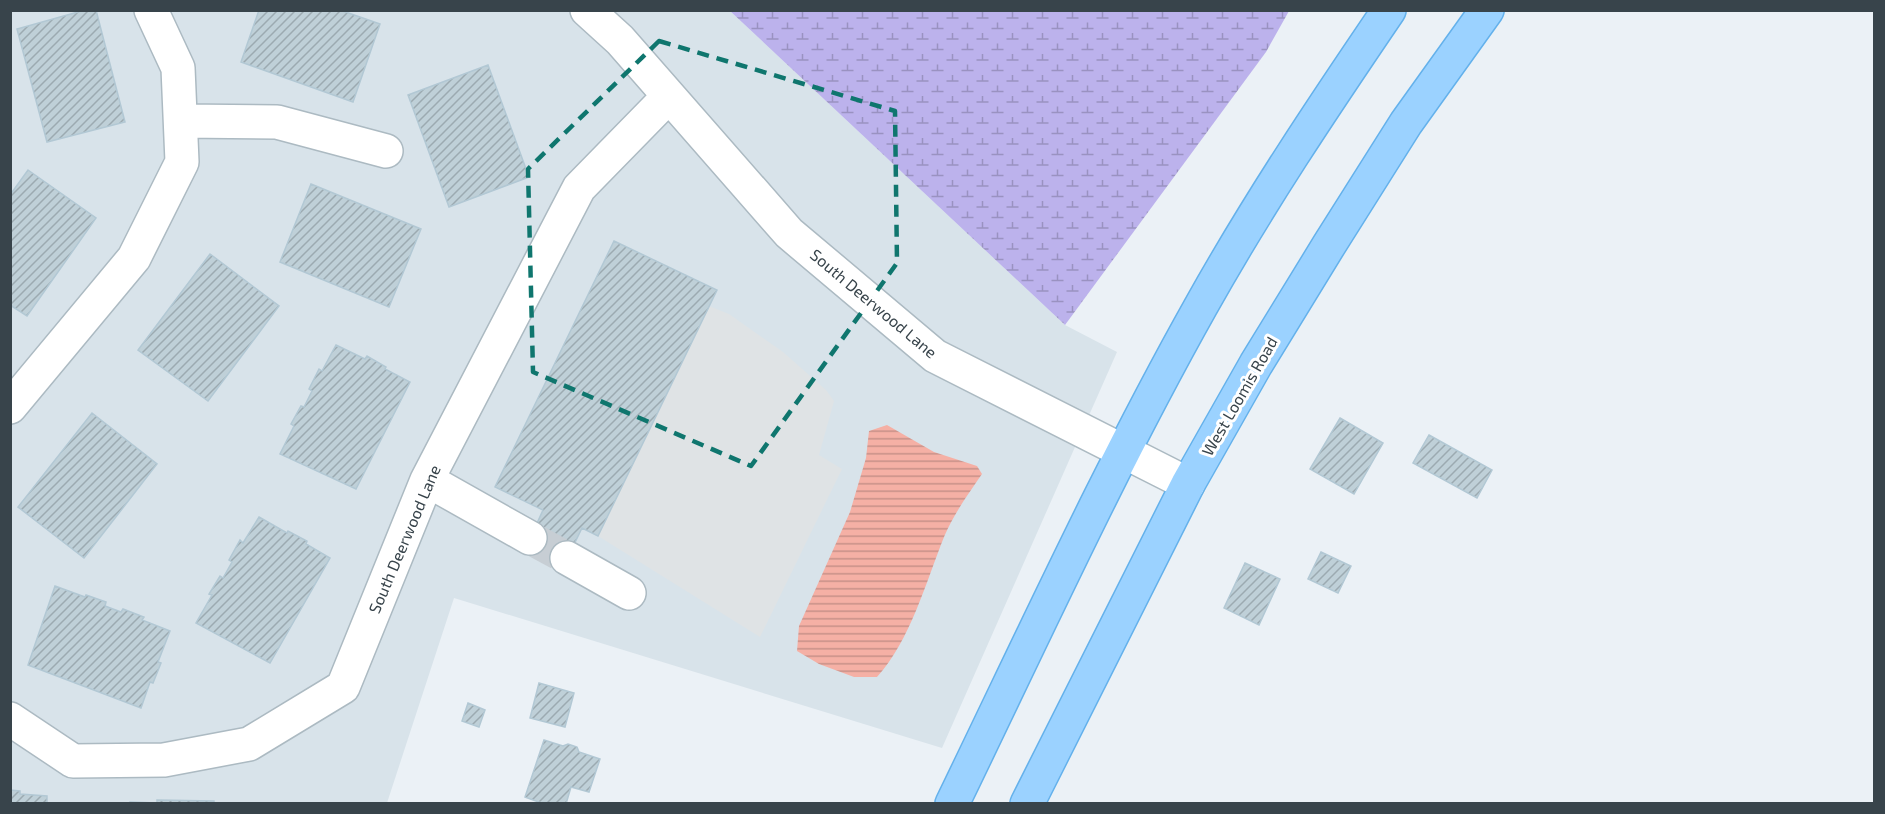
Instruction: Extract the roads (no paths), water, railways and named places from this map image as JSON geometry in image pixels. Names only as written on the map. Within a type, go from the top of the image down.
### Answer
[{"type":"main road","points":[[952,804],[1123,452],[1201,306],[1273,182],[1389,10]]},
{"type":"main road","name":"West Loomis Road","points":[[1027,804],[1188,484],[1256,364],[1406,123],[1487,10]]},
{"type":"street","points":[[10,406],[134,258],[182,162],[178,68],[151,10]]},
{"type":"street","name":"South Deerwood Lane","points":[[587,10],[621,40],[789,233],[935,356],[1188,484]]},
{"type":"street","name":"South Deerwood Lane","points":[[10,719],[73,761],[164,760],[249,744],[343,687],[426,480],[579,188],[669,96]]},
{"type":"street","points":[[181,121],[277,122],[387,151]]},
{"type":"street","points":[[426,480],[530,538]]},
{"type":"street","points":[[567,558],[629,593]]},
{"type":"tunnel","points":[[530,538],[567,558]]}]
